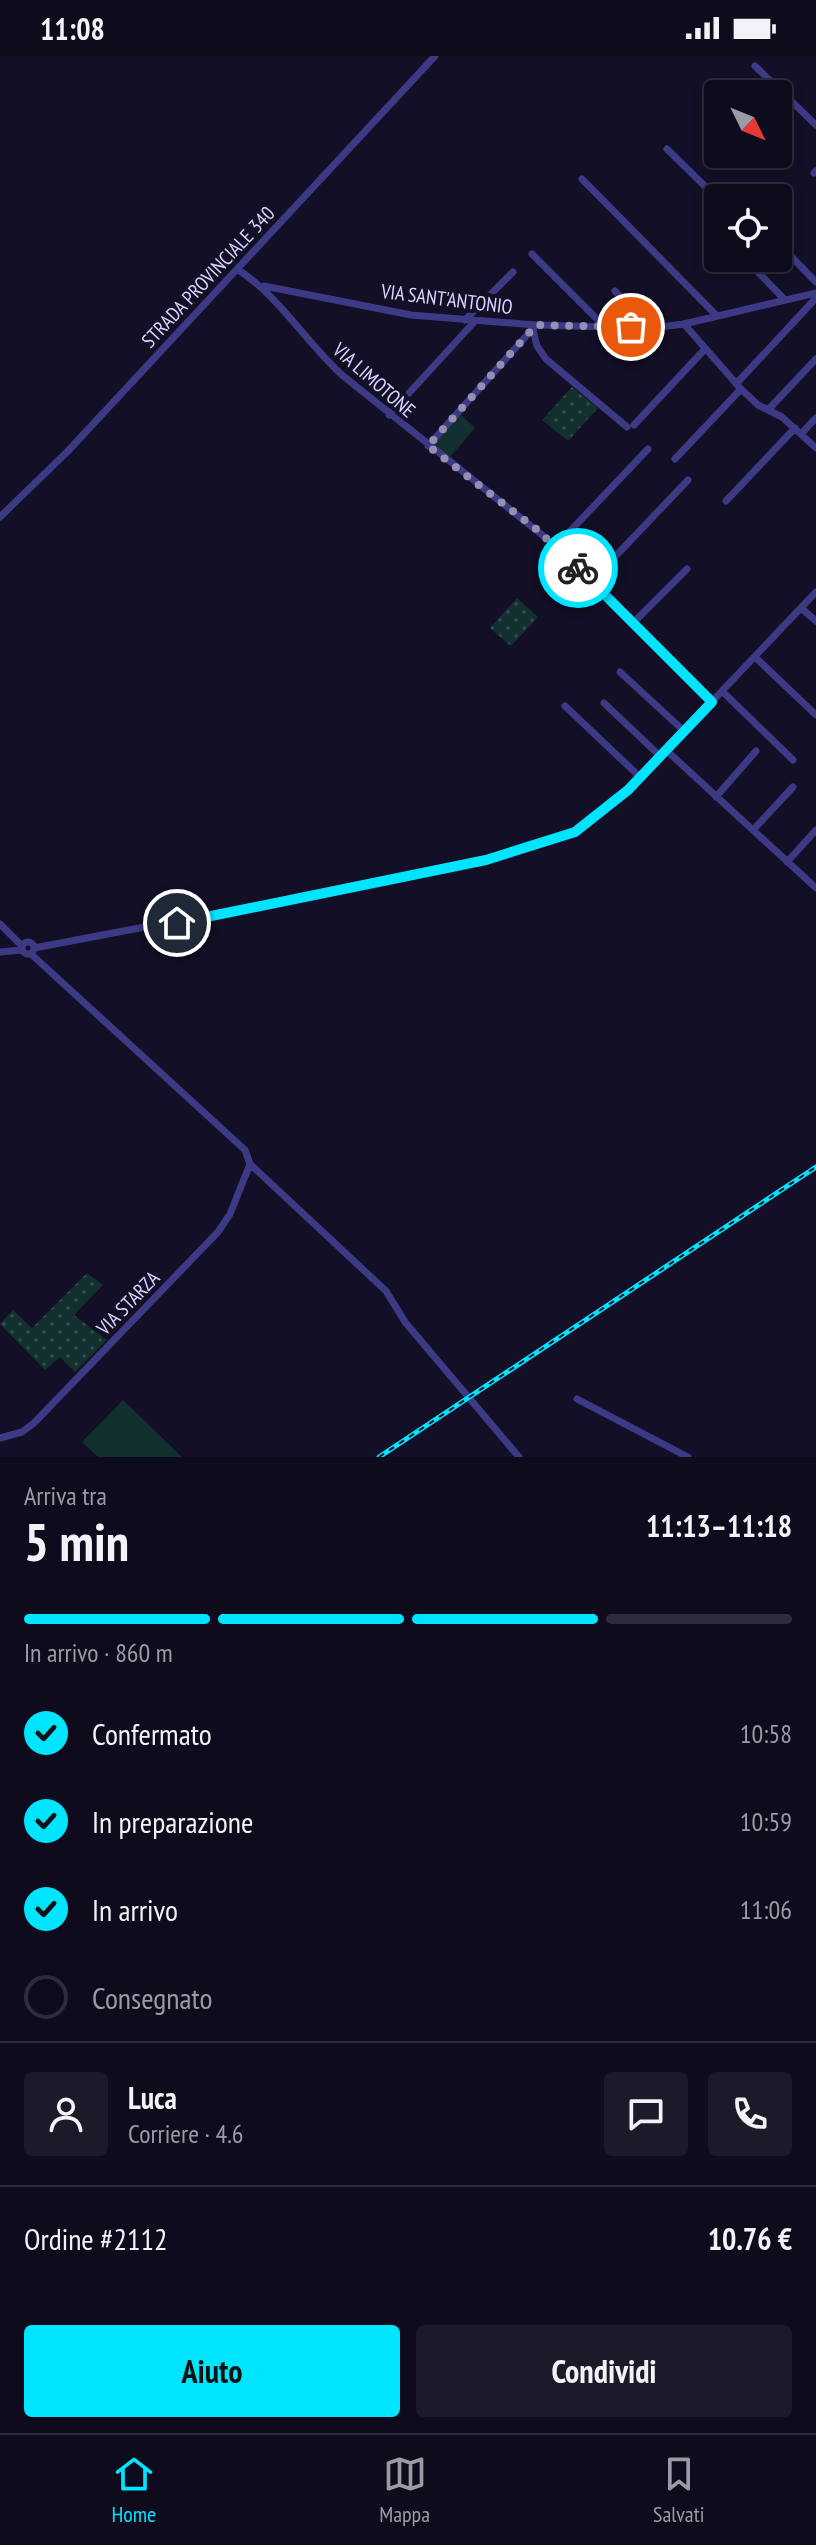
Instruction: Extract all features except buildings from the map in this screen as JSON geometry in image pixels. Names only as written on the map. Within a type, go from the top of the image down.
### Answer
[{"type":"street","name":"STRADA PROVINCIALE 340","points":[[0,517],[68,451],[435,56]]},
{"type":"street","points":[[755,66],[816,125]]},
{"type":"street","points":[[667,149],[704,185]]},
{"type":"street","points":[[582,179],[717,316]]},
{"type":"street","points":[[532,254],[605,327]]},
{"type":"street","points":[[792,257],[816,282]]},
{"type":"street","name":"VIA LIMOTONE","points":[[237,269],[264,286],[311,346],[389,415],[556,546],[712,702]]},
{"type":"street","points":[[465,320],[513,272]]},
{"type":"street","points":[[758,272],[785,300]]},
{"type":"street","name":"VIA SANT'ANTONIO","points":[[264,286],[411,315],[535,327],[652,328],[816,295]]},
{"type":"street","points":[[615,291],[652,328]]},
{"type":"street","points":[[675,459],[816,295]]},
{"type":"street","points":[[389,415],[475,321]]},
{"type":"street","points":[[684,324],[738,387],[816,448]]},
{"type":"street","points":[[535,327],[537,346],[546,359],[630,426],[705,349]]},
{"type":"street","points":[[428,446],[535,327]]},
{"type":"street","points":[[768,410],[816,359]]},
{"type":"street","points":[[726,501],[798,431],[816,418]]},
{"type":"street","points":[[556,546],[648,449]]},
{"type":"street","points":[[591,582],[688,480]]},
{"type":"street","points":[[632,624],[687,569]]},
{"type":"street","points":[[32,951],[44,946],[316,896],[536,846],[575,832],[592,822],[640,777],[816,592]]},
{"type":"street","points":[[801,608],[816,621]]},
{"type":"street","points":[[755,657],[814,710]]},
{"type":"street","points":[[620,672],[684,731]]},
{"type":"street","points":[[722,691],[793,760]]},
{"type":"street","points":[[604,703],[716,797],[816,888]]},
{"type":"street","points":[[565,706],[640,777]]},
{"type":"street","points":[[716,797],[756,751]]},
{"type":"street","points":[[753,830],[793,787]]},
{"type":"street","points":[[787,862],[816,830]]},
{"type":"street","points":[[0,924],[22,948]]},
{"type":"street","points":[[0,952],[22,948],[28,942],[32,951],[245,1150],[250,1164],[386,1291],[405,1322],[519,1457]]},
{"type":"street","name":"VIA STARZA","points":[[0,1438],[22,1432],[34,1423],[218,1232],[230,1214],[250,1164]]},
{"type":"street","points":[[577,1399],[688,1457]]},
{"type":"green space","points":[[572,387],[598,408],[568,441],[542,420]]},
{"type":"green space","points":[[460,414],[475,428],[449,458],[433,444]]},
{"type":"green space","points":[[517,598],[538,617],[511,646],[490,628]]},
{"type":"green space","points":[[87,1273],[103,1285],[74,1315],[107,1340],[75,1372],[60,1357],[45,1370],[0,1324],[13,1310],[32,1328]]},
{"type":"green space","points":[[123,1400],[182,1457],[98,1457],[82,1442]]},
{"type":"railway","points":[[379,1457],[816,1167]]},
{"type":"way so far","points":[[578,568],[535,528],[428,446],[536,325],[631,327]]},
{"type":"route","points":[[177,923],[486,860],[575,832],[608,808],[712,702],[578,568]]}]
